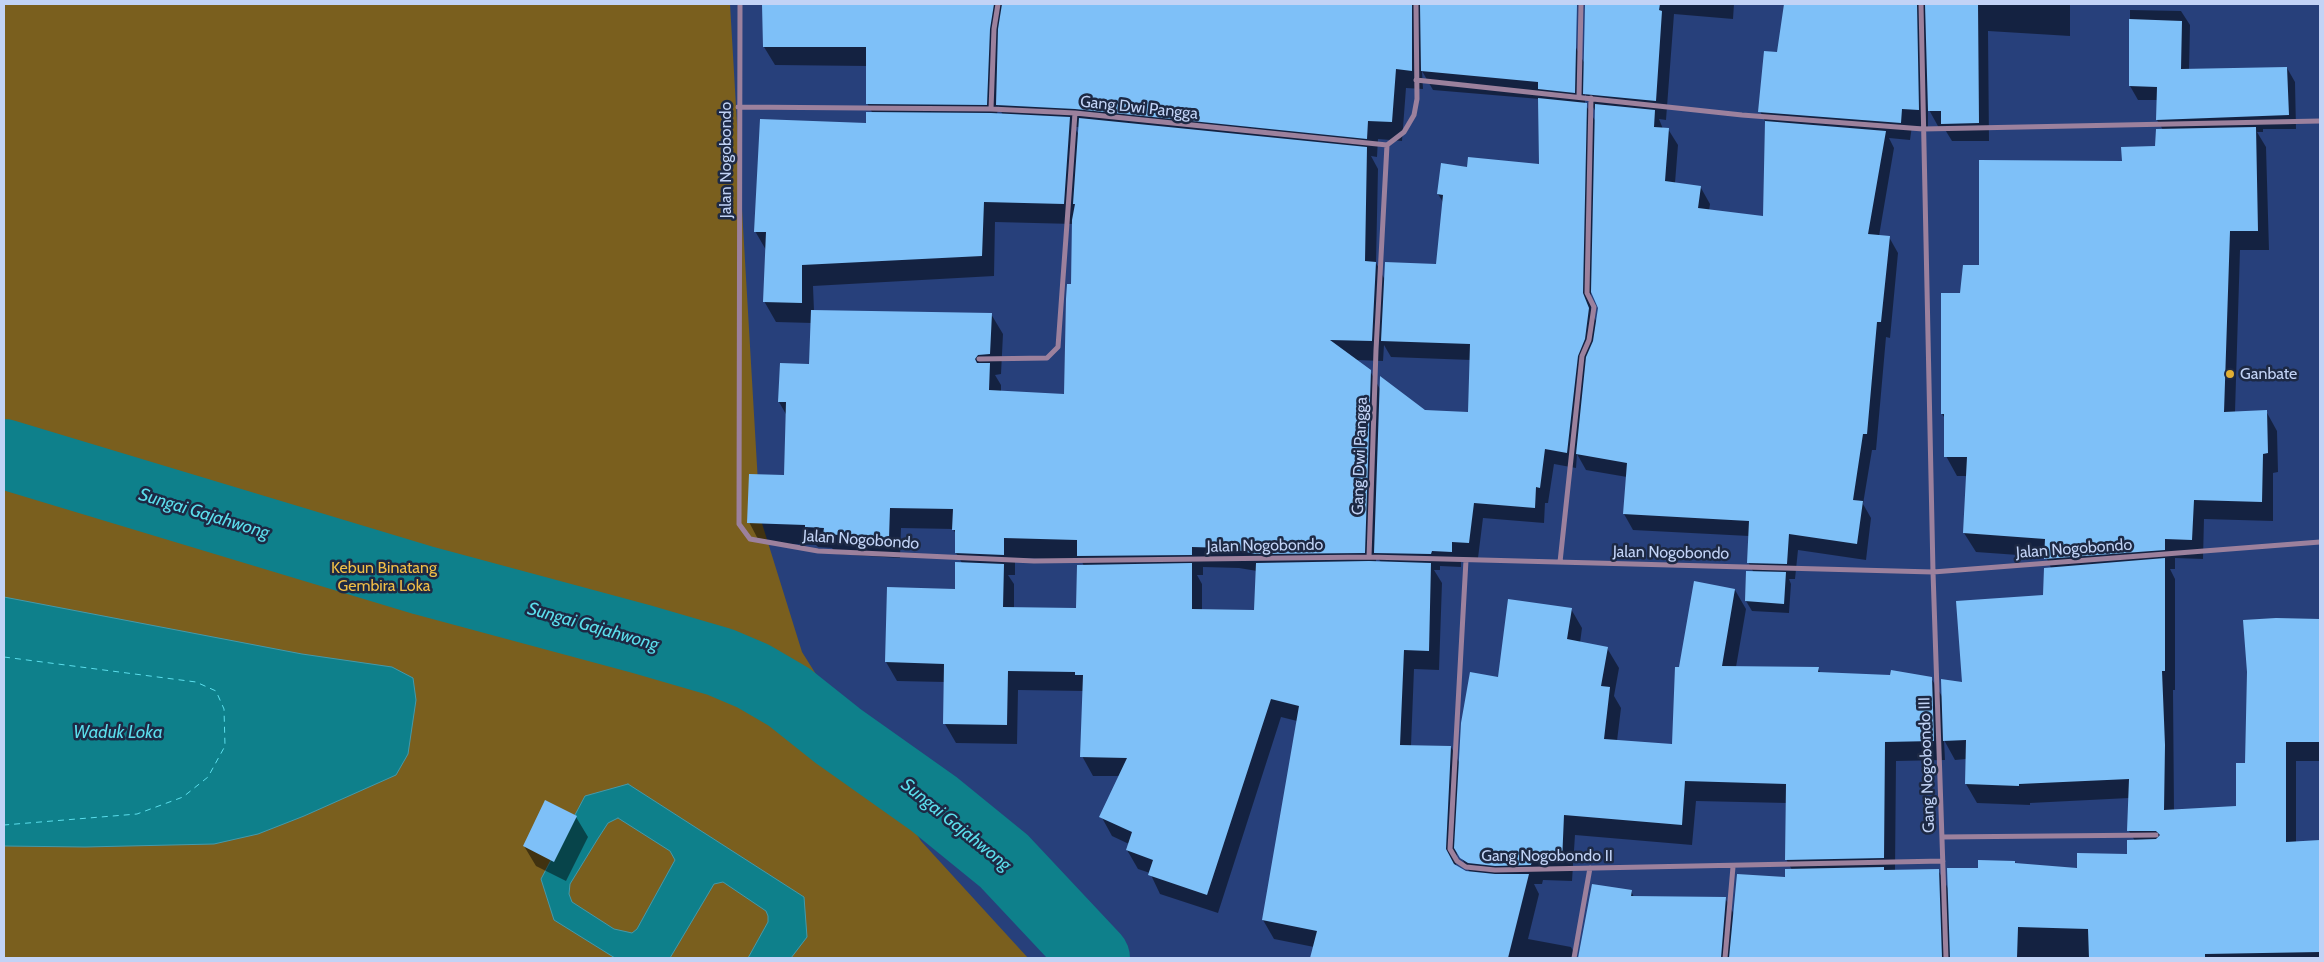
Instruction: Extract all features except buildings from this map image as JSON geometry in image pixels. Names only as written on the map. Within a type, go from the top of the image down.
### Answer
[{"type":"street","name":"Jalan Nogobondo","points":[[740,4],[738,107],[739,524],[750,540],[818,551],[1034,561],[1369,557],[1933,572],[2320,542]]},
{"type":"street","points":[[992,109],[994,29],[998,4]]},
{"type":"street","points":[[1387,145],[1404,132],[1414,115],[1417,99],[1416,4]]},
{"type":"street","points":[[1579,97],[1581,4]]},
{"type":"street","name":"Gang Nogobondo III","points":[[1921,4],[1933,572],[1946,958]]},
{"type":"street","points":[[1416,80],[1742,115],[1923,129],[2320,121]]},
{"type":"street","points":[[1560,562],[1582,356],[1590,340],[1594,307],[1587,293],[1591,98]]},
{"type":"street","name":"Gang Dwi Pangga","points":[[738,107],[992,109],[1075,113],[1387,145],[1376,350],[1369,557]]},
{"type":"street","points":[[979,359],[1047,358],[1058,347],[1075,113]]},
{"type":"street","name":"Gang Nogobondo II","points":[[1466,560],[1450,848],[1457,861],[1466,867],[1477,869],[1733,867],[1943,861]]},
{"type":"street","points":[[1942,837],[2156,835]]},
{"type":"street","points":[[1725,958],[1733,867]]},
{"type":"street","points":[[1574,958],[1590,868]]},
{"type":"green space","name":"Kebun Binatang Gembira Loka","points":[[4,4],[730,4],[760,517],[802,652],[921,841],[1028,958],[4,958]]},
{"type":"water","name":"Waduk Loka","points":[[4,597],[302,654],[392,667],[413,678],[416,700],[408,754],[396,775],[304,816],[258,834],[214,844],[85,847],[4,846]]},
{"type":"water","points":[[628,784],[804,897],[807,937],[791,958],[748,958],[768,922],[768,916],[766,911],[723,882],[714,884],[670,958],[615,958],[554,920],[541,879],[585,796]],"holes":[[[618,818],[670,851],[675,860],[637,929],[632,933],[614,929],[572,902],[569,894],[570,884],[608,823]]]},
{"type":"waterway","name":"Sungai Gajahwong","points":[[4,454],[422,580],[720,662],[753,676],[789,697],[838,736],[934,804],[1004,861],[1095,958]]},
{"type":"ferry route","points":[[4,657],[196,682],[216,691],[224,709],[225,746],[208,777],[183,797],[137,814],[4,825]]},
{"type":"place","name":"Ganbate","points":[[2230,374]]}]
